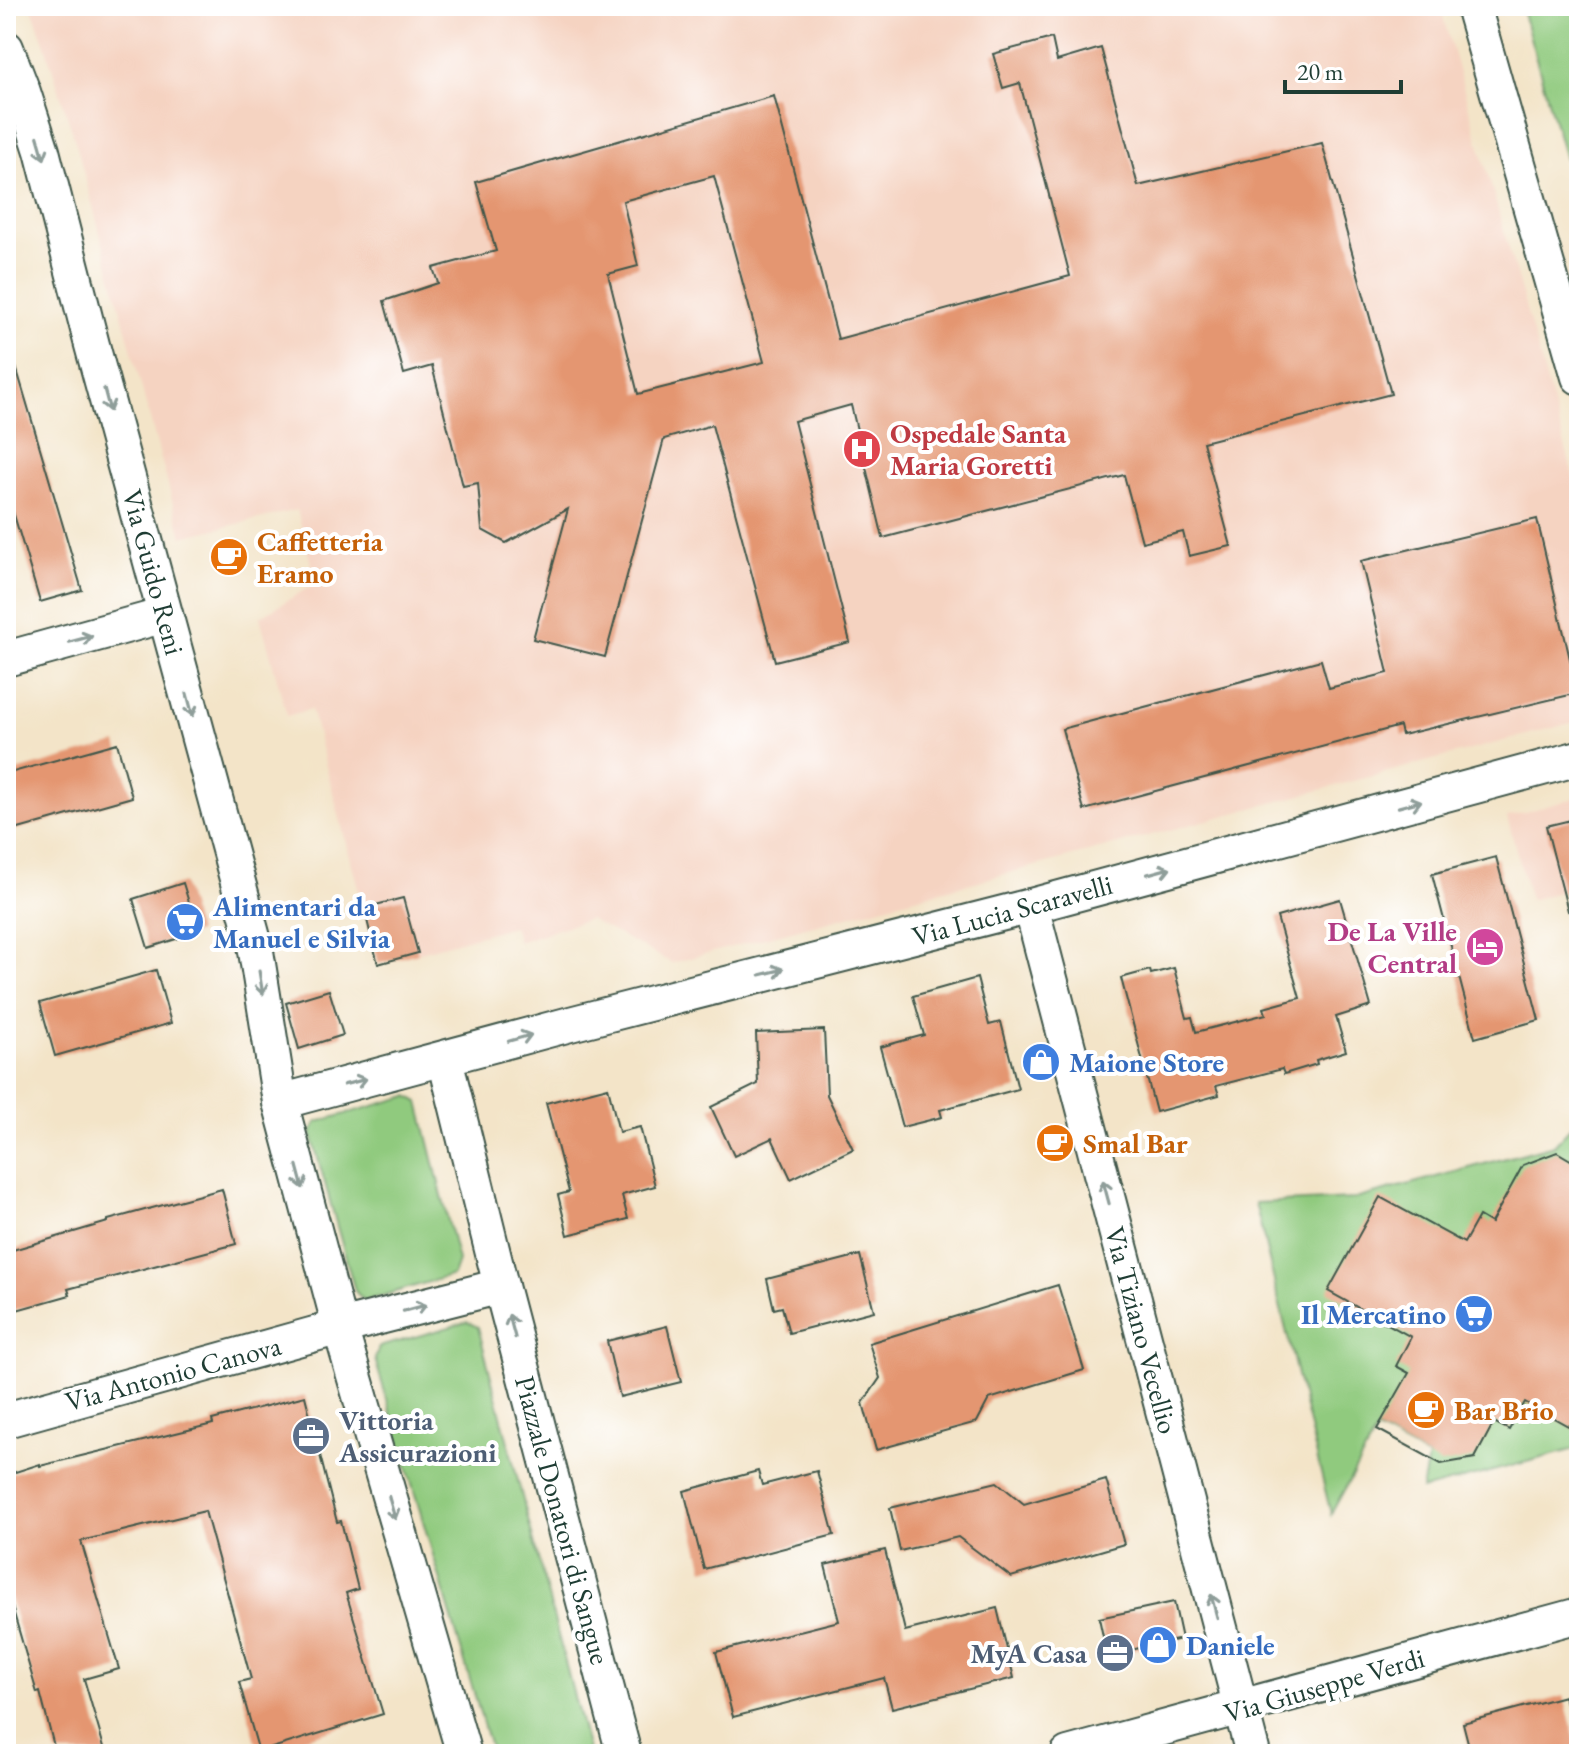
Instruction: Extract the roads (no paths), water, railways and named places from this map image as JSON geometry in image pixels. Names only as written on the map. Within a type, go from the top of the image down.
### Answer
[{"type":"street","points":[[1473,6],[1579,377]]},
{"type":"street","name":"Via Guido Reni","points":[[6,48],[42,151],[255,945],[280,1102]]},
{"type":"street","points":[[6,659],[165,615]]},
{"type":"street","name":"Via Lucia Scaravelli","points":[[445,1059],[1031,906],[1579,758]]},
{"type":"street","name":"Via Tiziano Vecellio","points":[[1031,906],[1253,1754]]},
{"type":"street","points":[[445,1059],[280,1102],[340,1327],[464,1754]]},
{"type":"street","name":"Piazzale Donatori di Sangue","points":[[445,1059],[624,1754]]},
{"type":"street","points":[[340,1327],[501,1286]]},
{"type":"street","name":"Via Antonio Canova","points":[[6,1420],[340,1327]]},
{"type":"street","name":"Via Giuseppe Verdi","points":[[1068,1754],[1579,1615]]},
{"type":"place","name":"Ospedale Santa Maria Goretti","points":[[862,449]]},
{"type":"place","name":"Caffetteria Eramo","points":[[229,557]]},
{"type":"place","name":"Alimentari da Manuel e Silvia","points":[[185,922]]},
{"type":"place","name":"De La Ville Central","points":[[1485,947]]},
{"type":"place","name":"Maione Store","points":[[1041,1062]]},
{"type":"place","name":"Smal Bar","points":[[1055,1143]]},
{"type":"place","name":"Il Mercatino","points":[[1474,1314]]},
{"type":"place","name":"Bar Brio","points":[[1426,1410]]},
{"type":"place","name":"Vittoria Assicurazioni","points":[[311,1436]]},
{"type":"place","name":"Daniele","points":[[1158,1645]]},
{"type":"place","name":"MyA Casa","points":[[1115,1653]]}]
